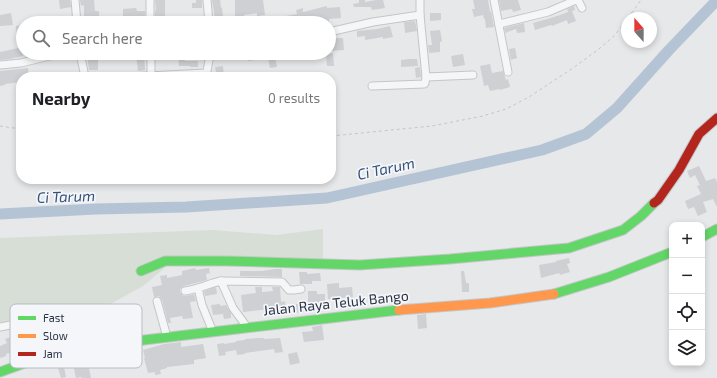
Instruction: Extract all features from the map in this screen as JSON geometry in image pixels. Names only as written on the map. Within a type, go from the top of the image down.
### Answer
[{"type":"main road","points":[[141,271],[165,262],[227,261],[360,265],[450,259],[570,248],[623,230],[642,216],[658,200],[679,170],[699,134],[717,118]]},
{"type":"main road","points":[[705,236],[717,230]]},
{"type":"main road","name":"Jalan Raya Teluk Bango","points":[[142,341],[392,310],[490,303],[558,293],[609,277],[669,253]]},
{"type":"main road","name":"Jalan Raya Teluk Bango","points":[[0,372],[11,368]]},
{"type":"street","points":[[75,0],[76,16]]},
{"type":"street","points":[[150,0],[150,16]]},
{"type":"street","points":[[207,0],[208,16]]},
{"type":"street","points":[[372,86],[424,84],[426,82],[420,0]]},
{"type":"street","points":[[494,0],[508,72]]},
{"type":"street","points":[[499,24],[548,12],[577,0],[582,8]]},
{"type":"street","points":[[336,30],[373,22],[420,15]]},
{"type":"street","points":[[0,65],[33,60]]},
{"type":"street","points":[[81,60],[84,72]]},
{"type":"street","points":[[152,60],[153,72]]},
{"type":"street","points":[[207,72],[209,60]]},
{"type":"street","points":[[426,77],[473,75]]},
{"type":"street","points":[[221,281],[233,308],[247,327]]},
{"type":"street","points":[[185,291],[221,281],[282,282],[289,290],[301,289]]},
{"type":"street","points":[[198,288],[202,305],[213,332]]},
{"type":"street","points":[[157,301],[167,337]]},
{"type":"street","points":[[0,327],[10,325]]},
{"type":"path","points":[[632,12],[641,0]]},
{"type":"path","points":[[336,136],[432,126],[506,110],[529,97],[573,68],[615,35],[621,26]]},
{"type":"path","points":[[0,126],[16,128]]},
{"type":"shaded area","points":[[323,229],[323,266],[167,266],[143,286],[110,304],[10,304],[10,329],[0,331],[0,238],[212,230],[277,235]]},
{"type":"building","points":[[59,0],[70,0],[71,7],[60,9]]},
{"type":"building","points":[[80,0],[94,0],[95,11],[99,11],[99,16],[84,16],[84,5],[81,6]]},
{"type":"building","points":[[155,0],[165,0],[165,16],[155,16]]},
{"type":"building","points":[[196,0],[202,0],[202,8],[192,8],[192,3],[196,3]]},
{"type":"building","points":[[212,0],[220,0],[223,16],[215,16]]},
{"type":"building","points":[[235,0],[263,0],[265,15],[257,16],[257,13],[244,16],[235,16]]},
{"type":"building","points":[[359,0],[365,0],[365,2],[383,0],[385,8],[372,10],[371,7],[354,7],[353,4],[359,3]]},
{"type":"building","points":[[473,0],[488,0],[494,27],[486,28],[483,15],[474,17],[472,9],[475,9]]},
{"type":"building","points":[[499,0],[518,0],[521,10],[513,12],[512,9],[501,11]]},
{"type":"building","points":[[327,6],[327,8],[340,7],[341,18],[336,18],[336,16],[286,16],[297,14],[296,10],[303,8],[303,12]]},
{"type":"building","points":[[574,6],[575,10],[572,11],[576,21],[568,24],[567,20],[552,26],[551,25],[535,30],[533,23],[568,12],[567,9]]},
{"type":"building","points":[[136,8],[137,11],[145,11],[145,16],[123,16],[123,9]]},
{"type":"building","points":[[11,13],[13,25],[0,26],[0,15]]},
{"type":"building","points":[[430,13],[441,13],[441,20],[430,21]]},
{"type":"building","points":[[415,21],[417,31],[405,33],[404,22]]},
{"type":"building","points":[[524,23],[525,32],[517,33],[516,29],[506,33],[504,28]]},
{"type":"building","points":[[390,26],[393,37],[365,40],[365,36],[357,37],[357,31]]},
{"type":"building","points":[[440,30],[442,41],[440,42],[440,52],[429,53],[428,45],[432,45],[430,31]]},
{"type":"building","points":[[336,38],[343,38],[344,50],[336,51]]},
{"type":"building","points":[[515,48],[517,58],[511,60],[509,49]]},
{"type":"building","points":[[16,49],[16,58],[0,60],[0,52]]},
{"type":"building","points":[[463,54],[465,65],[453,67],[451,56]]},
{"type":"building","points":[[417,59],[418,66],[401,67],[401,60]]},
{"type":"building","points":[[88,60],[98,60],[98,70],[89,70]]},
{"type":"building","points":[[137,60],[144,60],[145,70],[138,71]]},
{"type":"building","points":[[178,60],[198,61],[198,67],[179,66]]},
{"type":"building","points":[[268,60],[276,60],[277,67],[270,68]]},
{"type":"building","points":[[326,60],[334,60],[334,66],[327,66]]},
{"type":"building","points":[[490,64],[492,73],[503,71],[506,80],[508,79],[510,87],[490,91],[488,85],[484,86],[480,66]]},
{"type":"building","points":[[223,66],[224,72],[216,72],[215,67]]},
{"type":"building","points":[[420,67],[421,77],[416,78],[415,68]]},
{"type":"building","points":[[28,68],[28,72],[16,72],[16,83],[0,86],[0,71]]},
{"type":"building","points":[[699,166],[706,181],[715,178],[717,182],[717,207],[713,199],[703,202],[707,212],[698,216],[694,207],[688,209],[685,201],[701,194],[697,186],[700,185],[695,175],[690,178],[687,171]]},
{"type":"building","points":[[569,258],[570,263],[567,264],[570,272],[560,275],[559,273],[541,278],[539,265]]},
{"type":"building","points":[[195,268],[196,270],[209,268],[210,273],[206,274],[207,280],[184,286],[180,289],[183,296],[194,294],[196,301],[190,302],[193,318],[183,319],[182,316],[170,318],[171,323],[168,323],[162,300],[159,296],[154,297],[152,287],[162,285],[160,276],[167,275],[167,278],[182,275],[182,271]]},
{"type":"building","points":[[282,269],[282,277],[240,276],[240,271],[262,271]]},
{"type":"building","points":[[461,271],[464,271],[466,283],[469,283],[469,292],[462,292]]},
{"type":"building","points":[[299,272],[307,272],[307,274],[320,273],[321,281],[312,281],[312,284],[300,284]]},
{"type":"building","points":[[339,283],[339,288],[352,287],[353,297],[328,299],[327,284]]},
{"type":"building","points":[[216,287],[217,294],[205,296],[204,291]]},
{"type":"building","points":[[255,287],[262,287],[262,292],[273,291],[272,287],[280,287],[281,302],[285,301],[286,312],[279,313],[279,310],[269,311],[269,309],[243,312],[241,295],[256,293]]},
{"type":"building","points":[[308,291],[317,291],[317,294],[325,294],[325,302],[308,302]]},
{"type":"building","points":[[220,304],[220,306],[226,305],[231,313],[231,318],[224,319],[223,314],[213,315],[211,305]]},
{"type":"building","points":[[296,304],[303,304],[304,312],[296,313]]},
{"type":"building","points":[[426,314],[427,328],[418,329],[417,315]]},
{"type":"building","points":[[322,325],[324,340],[304,342],[302,332],[313,331],[312,327]]},
{"type":"building","points":[[10,337],[10,353],[0,358],[0,346],[7,343],[5,339]]},
{"type":"building","points":[[258,338],[280,338],[283,352],[275,353],[274,349],[237,355],[236,350],[225,352],[226,355],[219,356],[217,344]]},
{"type":"building","points":[[181,342],[181,347],[203,344],[206,358],[194,360],[194,364],[167,367],[160,370],[161,374],[155,375],[155,372],[148,373],[143,350],[164,344]]},
{"type":"building","points":[[297,352],[300,363],[290,365],[288,354]]},
{"type":"building","points":[[58,368],[64,368],[66,377],[61,378]]},
{"type":"building","points":[[74,368],[89,368],[91,378],[76,378]]},
{"type":"waterway","name":"Ci Tarum","points":[[0,214],[96,209],[186,207],[327,198],[542,150],[586,134],[617,108],[669,50],[717,0]]},
{"type":"traffic: fast","points":[[141,271],[165,261],[227,261],[360,265],[450,259],[569,248],[623,230],[641,216],[654,203]]},
{"type":"traffic: fast","points":[[705,235],[717,229]]},
{"type":"traffic: fast","points":[[554,294],[609,277],[669,253]]},
{"type":"traffic: fast","points":[[142,340],[399,310]]},
{"type":"traffic: fast","points":[[0,372],[11,368]]},
{"type":"traffic: slow","points":[[399,310],[490,303],[554,294]]},
{"type":"traffic: jam","points":[[654,203],[658,200],[679,170],[699,134],[717,118]]}]
